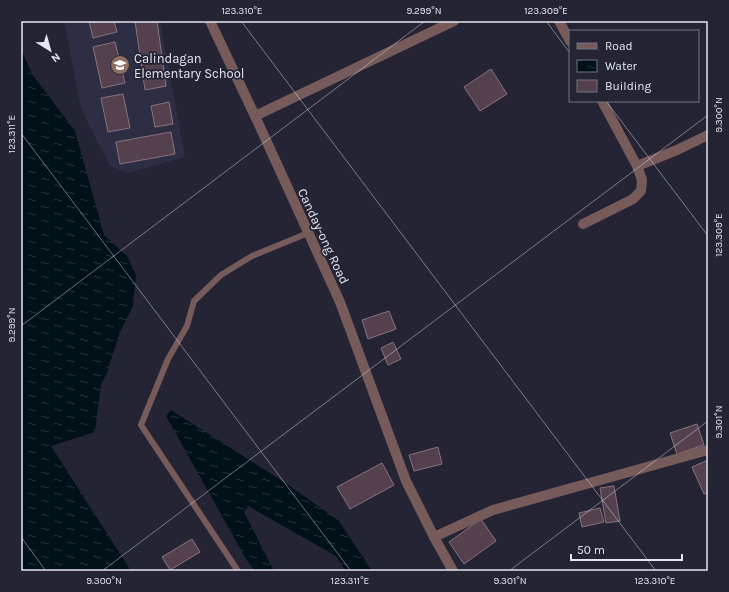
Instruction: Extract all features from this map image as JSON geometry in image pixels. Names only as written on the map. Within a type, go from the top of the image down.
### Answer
[{"type":"street","name":"Canday-ong Road","points":[[210,21],[340,302],[406,481],[453,571]]},
{"type":"street","points":[[255,116],[454,21]]},
{"type":"street","points":[[559,21],[569,39]]},
{"type":"street","points":[[583,224],[633,199],[641,191],[642,180],[637,166],[603,102]]},
{"type":"street","points":[[637,166],[677,150],[708,135]]},
{"type":"street","points":[[434,537],[493,510],[708,450]]},
{"type":"lane","points":[[238,571],[141,425],[168,359],[187,326],[194,301],[221,275],[246,260],[308,233]]},
{"type":"shaded area","name":"Calindagan Elementary School","points":[[64,21],[160,21],[185,157],[128,173],[110,166],[81,109]]},
{"type":"water","points":[[21,49],[32,74],[75,131],[104,235],[127,256],[136,275],[133,306],[120,332],[107,373],[101,384],[95,432],[51,446],[131,571],[21,571]]},
{"type":"water","points":[[171,410],[284,482],[339,521],[372,571],[346,571],[336,556],[248,506],[244,512],[274,571],[255,571],[246,559],[166,416]]},
{"type":"building","points":[[89,21],[114,21],[117,32],[93,38]]},
{"type":"building","points":[[135,21],[157,21],[166,86],[145,90]]},
{"type":"building","points":[[115,42],[125,83],[102,88],[93,47]]},
{"type":"building","points":[[491,69],[507,94],[480,111],[464,87]]},
{"type":"building","points":[[123,94],[130,128],[108,132],[101,98]]},
{"type":"building","points":[[169,102],[173,124],[155,127],[151,106]]},
{"type":"building","points":[[171,132],[175,154],[120,164],[116,142]]},
{"type":"building","points":[[389,311],[396,329],[368,339],[362,320]]},
{"type":"building","points":[[393,342],[401,359],[388,365],[381,348]]},
{"type":"building","points":[[697,424],[704,445],[677,454],[670,433]]},
{"type":"building","points":[[438,447],[442,464],[414,471],[409,455]]},
{"type":"building","points":[[708,460],[708,492],[704,494],[692,467]]},
{"type":"building","points":[[382,463],[394,485],[350,509],[337,487]]},
{"type":"building","points":[[614,486],[620,521],[606,523],[600,488]]},
{"type":"building","points":[[600,508],[604,522],[582,527],[579,513]]},
{"type":"building","points":[[481,519],[496,541],[464,564],[449,542]]},
{"type":"building","points":[[192,539],[200,552],[170,570],[162,557]]},
{"type":"place","name":"Calindagan Elementary School","points":[[120,65]]}]
